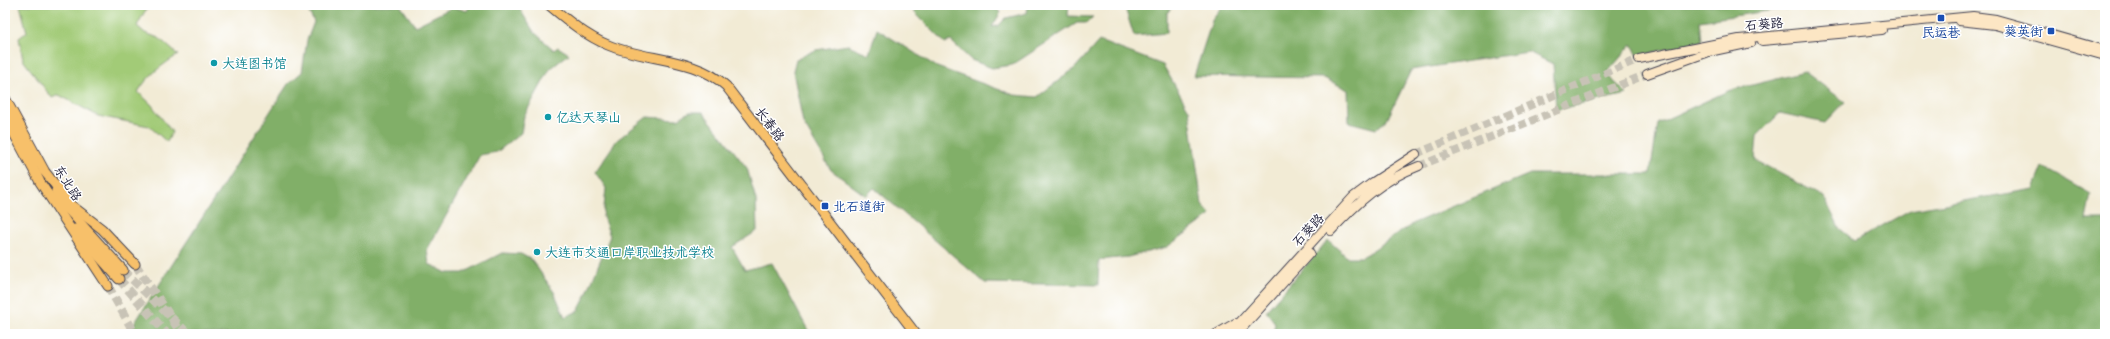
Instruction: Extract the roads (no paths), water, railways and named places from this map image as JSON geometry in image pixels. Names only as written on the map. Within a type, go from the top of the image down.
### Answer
[{"type":"main road","name":"长春路","points":[[549,5],[591,37],[608,45],[697,68],[715,76],[726,86],[818,209],[916,334]]},
{"type":"main road","name":"石葵路","points":[[1639,59],[1740,39],[1973,16],[1996,19],[2105,50]]},
{"type":"main road","points":[[1647,74],[1708,52],[1742,44],[1958,22],[1995,25],[2105,56]]},
{"type":"main road","name":"东北路","points":[[5,98],[64,205],[121,274],[90,248],[58,208]]},
{"type":"main road","name":"东北路","points":[[5,117],[40,182],[108,286]]},
{"type":"main road","name":"石葵路","points":[[1231,334],[1242,318],[1318,238],[1353,197],[1416,154]]},
{"type":"main road","name":"石葵路","points":[[1231,334],[1240,331],[1356,204],[1382,184],[1419,166]]},
{"type":"main road","points":[[46,172],[71,205],[102,229],[135,264]]},
{"type":"main road","points":[[1216,334],[1242,318]]},
{"type":"tunnel","points":[[1416,154],[1639,59]]},
{"type":"tunnel","points":[[1419,166],[1647,74]]},
{"type":"tunnel","points":[[135,264],[182,334]]},
{"type":"tunnel","points":[[123,270],[188,334]]},
{"type":"tunnel","points":[[119,279],[167,334]]},
{"type":"tunnel","points":[[108,286],[135,334]]},
{"type":"place","name":"民运巷","points":[[1941,18]]},
{"type":"place","name":"葵英街","points":[[2051,31]]},
{"type":"place","name":"大连图书馆","points":[[214,63]]},
{"type":"place","name":"亿达天琴山","points":[[548,117]]},
{"type":"place","name":"北石道街","points":[[825,206]]},
{"type":"place","name":"大连市交通口岸职业技术学校","points":[[537,252]]}]
